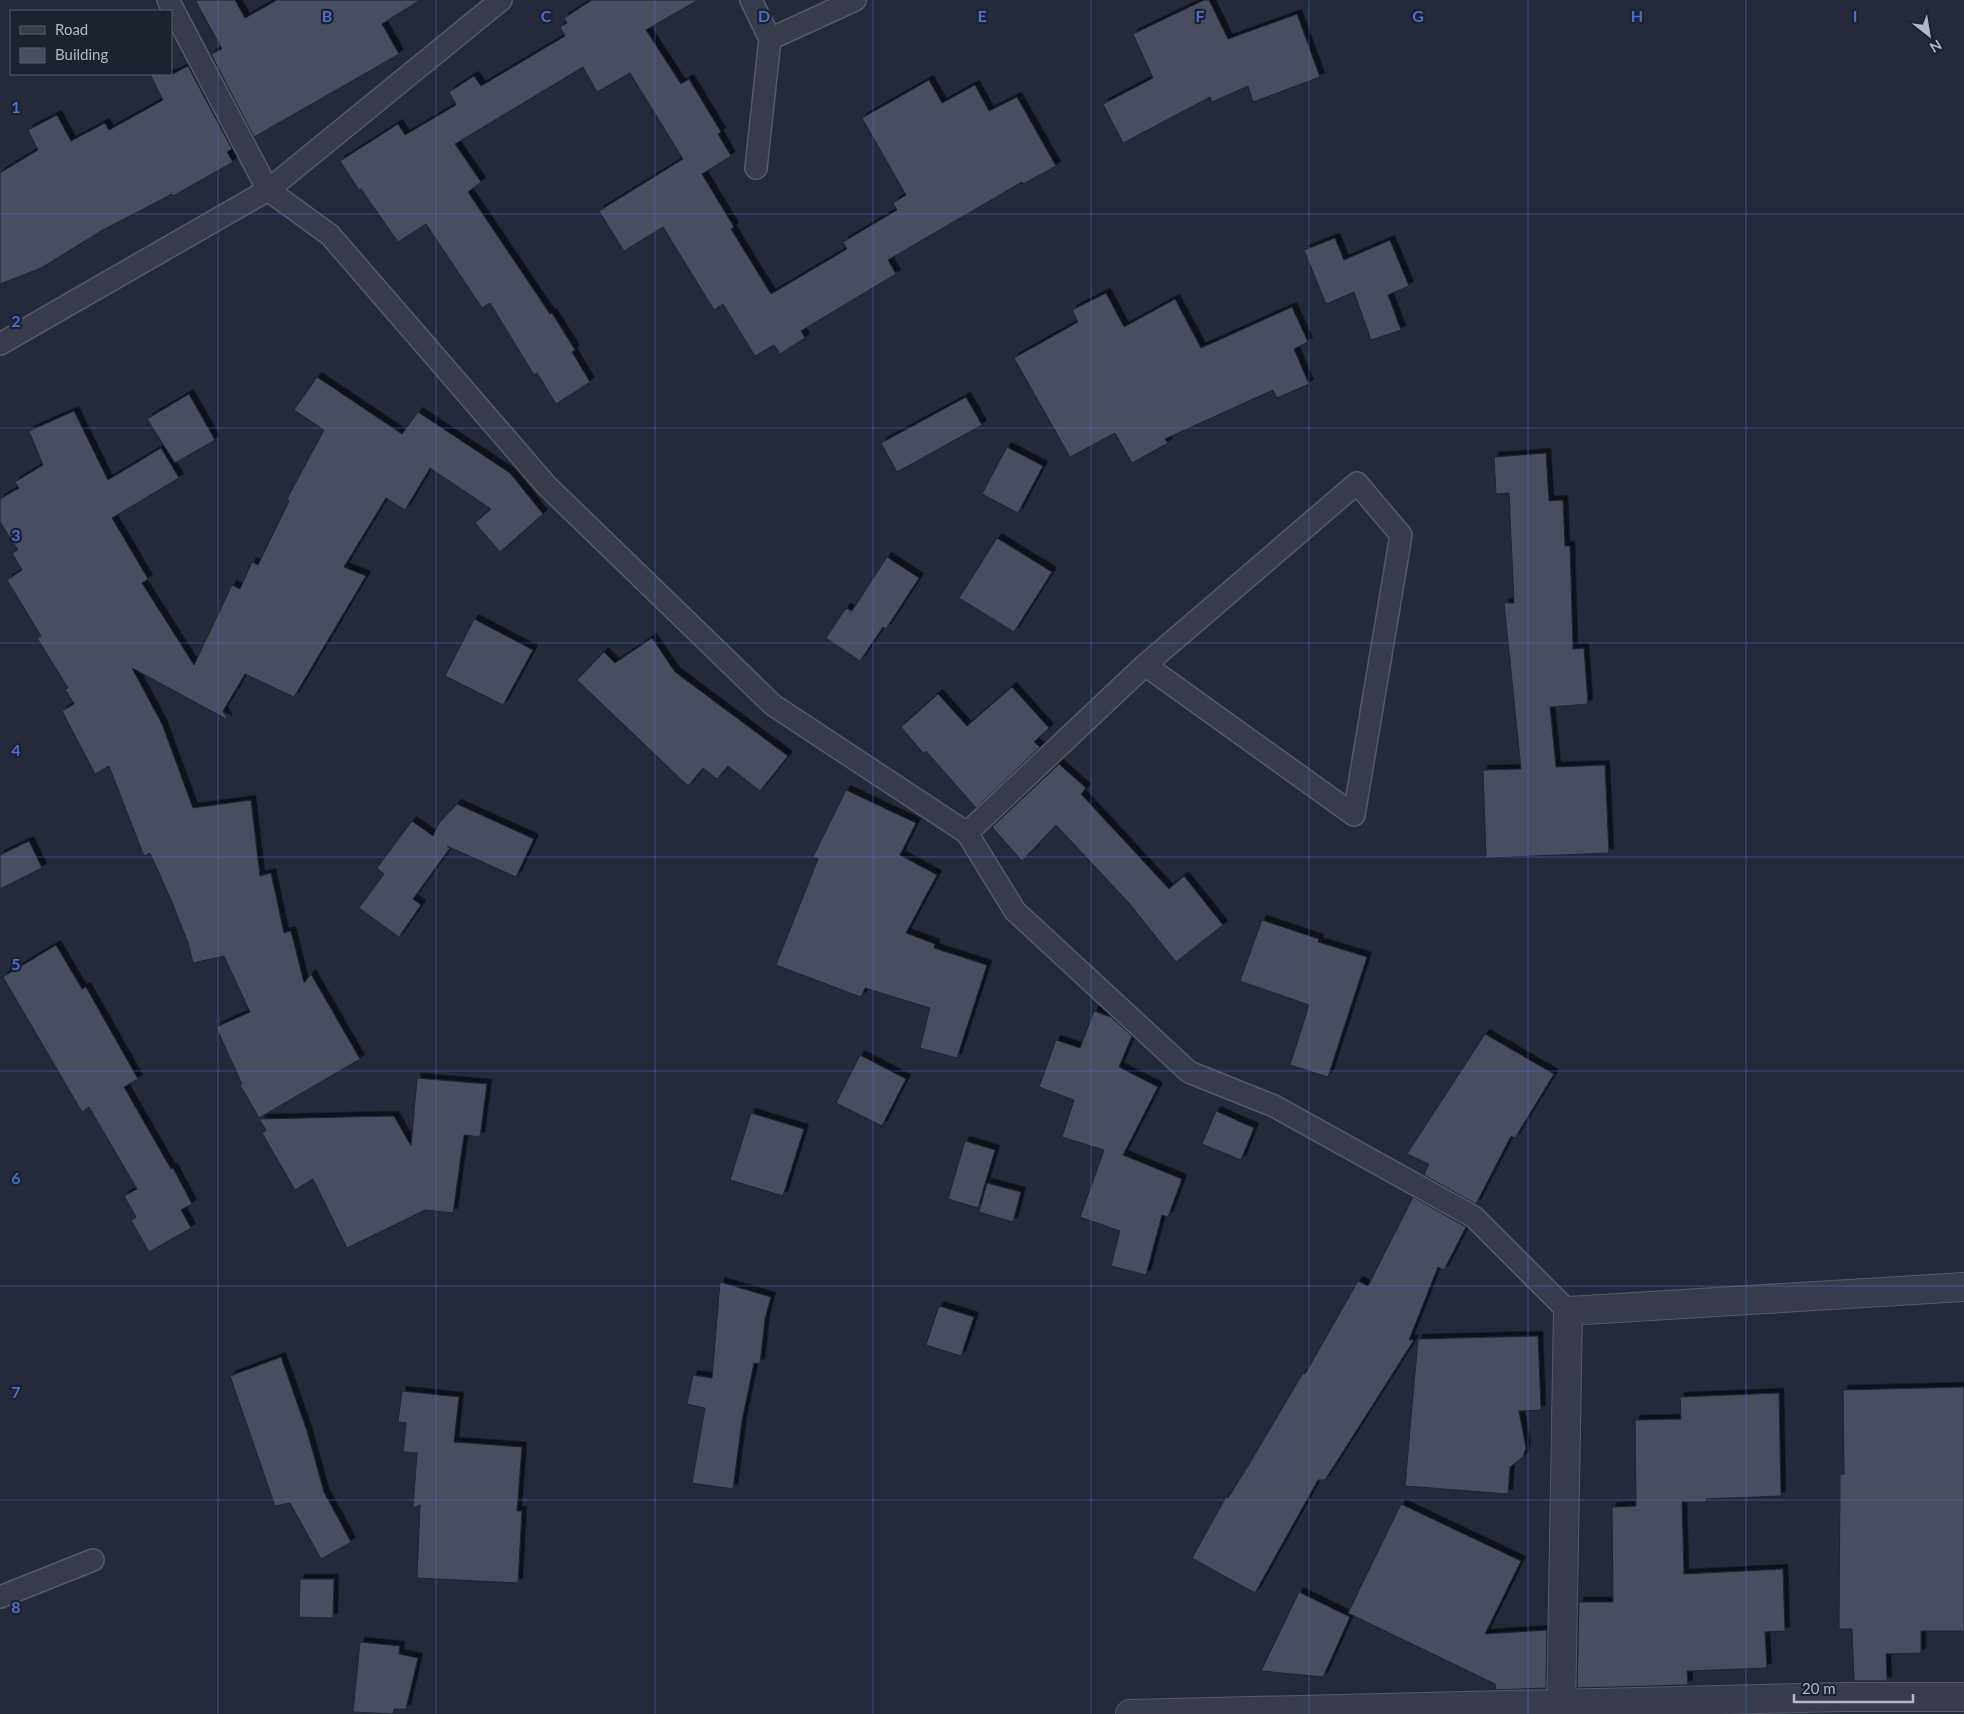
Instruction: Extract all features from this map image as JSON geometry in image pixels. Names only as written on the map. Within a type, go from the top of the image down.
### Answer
[{"type":"street","points":[[1560,1709],[1568,1311],[1964,1287]]},
{"type":"street","points":[[1130,1714],[1560,1709],[1846,1697],[1964,1697]]},
{"type":"lane","points":[[168,0],[268,190],[330,235],[547,486],[773,705],[968,834],[1015,911],[1189,1072],[1274,1106],[1474,1217],[1568,1311]]},
{"type":"lane","points":[[0,344],[268,190],[500,0]]},
{"type":"lane","points":[[751,0],[770,39],[756,168]]},
{"type":"lane","points":[[770,39],[855,0]]},
{"type":"lane","points":[[968,834],[1145,666],[1357,483],[1401,535],[1354,815],[1145,666]]},
{"type":"lane","points":[[0,1597],[93,1560]]},
{"type":"building","points":[[195,0],[235,0],[245,18],[277,0],[420,0],[382,24],[399,54],[254,137],[211,54],[222,49]]},
{"type":"building","points":[[592,0],[698,0],[646,30],[681,84],[689,79],[721,132],[718,134],[731,156],[702,174],[734,227],[731,229],[771,294],[847,249],[843,242],[897,210],[893,203],[906,195],[862,118],[929,80],[942,103],[975,85],[989,111],[1017,97],[1056,166],[1023,184],[1022,182],[888,260],[896,274],[801,331],[805,338],[780,354],[774,345],[755,356],[723,304],[714,310],[663,227],[624,251],[599,211],[683,159],[630,73],[597,92],[583,67],[455,144],[481,182],[468,192],[550,314],[552,313],[575,350],[572,352],[590,382],[556,404],[537,373],[534,375],[490,303],[482,308],[426,224],[398,242],[340,161],[398,124],[405,135],[456,105],[449,92],[474,76],[481,86],[565,36],[560,27],[567,23],[564,18]]},
{"type":"building","points":[[1204,0],[1209,0],[1228,39],[1297,14],[1320,77],[1253,102],[1248,86],[1212,102],[1210,97],[1123,143],[1103,104],[1153,78],[1133,34]]},
{"type":"building","points":[[188,66],[232,149],[227,152],[233,162],[173,196],[172,194],[101,231],[41,268],[0,284],[0,173],[38,150],[28,130],[57,115],[71,141],[105,123],[109,130],[163,100],[150,75],[173,74]]},
{"type":"building","points":[[1335,238],[1344,260],[1390,240],[1409,286],[1388,295],[1401,330],[1371,340],[1354,292],[1326,304],[1304,250]]},
{"type":"building","points":[[1106,293],[1124,327],[1175,299],[1201,348],[1292,307],[1308,342],[1294,349],[1309,384],[1277,398],[1273,390],[1165,439],[1168,443],[1132,463],[1115,433],[1070,457],[1014,358],[1078,322],[1072,310]]},
{"type":"building","points":[[317,377],[402,434],[418,412],[510,473],[543,514],[500,552],[475,523],[491,509],[430,468],[405,510],[386,498],[344,567],[366,576],[294,697],[245,674],[223,711],[228,720],[132,668],[162,724],[193,808],[251,800],[260,876],[271,873],[284,933],[291,931],[304,983],[311,974],[360,1059],[259,1118],[240,1085],[242,1084],[216,1027],[250,1012],[224,956],[193,963],[188,943],[172,902],[150,853],[144,856],[109,766],[95,774],[62,711],[74,704],[65,689],[68,688],[37,638],[41,636],[7,580],[22,570],[12,553],[18,550],[0,522],[0,499],[19,488],[15,482],[43,465],[29,431],[74,411],[108,480],[161,448],[179,478],[112,518],[148,579],[142,583],[194,665],[232,585],[240,589],[252,562],[258,565],[289,501],[287,499],[324,430],[294,410]]},
{"type":"building","points":[[189,394],[215,440],[175,463],[147,419]]},
{"type":"building","points":[[966,397],[982,425],[897,472],[881,443]]},
{"type":"building","points":[[1007,447],[1043,466],[1018,513],[982,494]]},
{"type":"building","points":[[1546,453],[1549,501],[1563,500],[1565,546],[1570,546],[1573,649],[1584,648],[1588,704],[1550,707],[1556,767],[1605,765],[1609,853],[1486,858],[1483,770],[1521,769],[1504,603],[1514,603],[1509,493],[1496,494],[1494,457]]},
{"type":"building","points":[[997,538],[1052,572],[1014,632],[959,598]]},
{"type":"building","points":[[887,557],[919,578],[886,629],[883,627],[860,661],[826,638],[846,608],[852,611]]},
{"type":"building","points":[[474,619],[533,650],[503,705],[445,676]]},
{"type":"building","points":[[652,638],[675,672],[788,756],[760,791],[728,766],[717,779],[703,768],[688,786],[577,680],[604,652],[615,663]]},
{"type":"building","points":[[1012,687],[1049,728],[1034,742],[1040,747],[976,808],[926,751],[924,754],[901,727],[938,694],[967,726]]},
{"type":"building","points":[[1059,764],[1086,788],[1081,794],[1169,889],[1184,876],[1223,925],[1176,962],[1129,903],[1056,825],[1022,861],[992,827]]},
{"type":"building","points":[[846,790],[916,823],[900,855],[937,875],[906,933],[935,944],[934,948],[987,965],[957,1058],[920,1048],[930,1008],[865,988],[861,997],[776,965],[818,859],[813,857]]},
{"type":"building","points":[[457,804],[534,839],[516,877],[447,846],[450,848],[413,899],[421,905],[399,937],[359,908],[384,874],[377,868],[412,821],[433,836],[439,823]]},
{"type":"building","points":[[29,841],[42,868],[0,889],[0,855]]},
{"type":"building","points":[[1262,920],[1319,939],[1318,942],[1367,957],[1328,1077],[1290,1065],[1309,1005],[1240,981]]},
{"type":"building","points":[[56,945],[82,989],[86,987],[138,1079],[124,1087],[171,1169],[173,1168],[192,1204],[181,1210],[191,1228],[149,1252],[131,1220],[136,1217],[124,1196],[137,1189],[89,1107],[82,1112],[3,977]]},
{"type":"building","points":[[1094,1011],[1111,1017],[1132,1036],[1119,1067],[1158,1087],[1123,1155],[1182,1179],[1168,1217],[1162,1215],[1146,1275],[1111,1266],[1120,1231],[1080,1217],[1104,1150],[1062,1137],[1074,1100],[1039,1087],[1056,1040],[1080,1048]]},
{"type":"building","points":[[1485,1034],[1554,1074],[1515,1138],[1511,1136],[1476,1204],[1424,1175],[1429,1164],[1407,1154]]},
{"type":"building","points":[[860,1055],[906,1079],[882,1126],[836,1103]]},
{"type":"building","points":[[417,1078],[487,1084],[480,1137],[464,1135],[453,1213],[425,1210],[347,1248],[313,1179],[295,1190],[262,1133],[266,1130],[259,1119],[394,1116],[411,1146]]},
{"type":"building","points":[[1216,1111],[1254,1128],[1241,1160],[1202,1144]]},
{"type":"building","points":[[751,1113],[804,1129],[783,1196],[730,1180]]},
{"type":"building","points":[[965,1141],[995,1150],[978,1208],[948,1199]]},
{"type":"building","points":[[987,1183],[1021,1192],[1013,1222],[979,1212]]},
{"type":"building","points":[[1413,1197],[1466,1227],[1444,1270],[1438,1267],[1409,1340],[1414,1340],[1325,1480],[1318,1480],[1255,1593],[1192,1558],[1226,1497],[1228,1498],[1248,1466],[1303,1373],[1305,1374],[1358,1281],[1368,1286]]},
{"type":"building","points":[[720,1282],[771,1297],[765,1319],[760,1364],[754,1363],[742,1421],[733,1489],[692,1483],[705,1408],[687,1404],[693,1375],[712,1378]]},
{"type":"building","points":[[939,1306],[974,1317],[961,1356],[926,1345]]},
{"type":"building","points":[[1538,1336],[1541,1410],[1519,1411],[1526,1448],[1523,1457],[1510,1467],[1508,1494],[1405,1486],[1418,1339]]},
{"type":"building","points":[[281,1357],[307,1431],[324,1492],[351,1542],[321,1559],[290,1503],[275,1506],[230,1376]]},
{"type":"building","points":[[1964,1387],[1964,1631],[1921,1631],[1921,1653],[1886,1654],[1887,1681],[1854,1681],[1852,1629],[1839,1629],[1840,1474],[1844,1474],[1843,1390]]},
{"type":"building","points":[[402,1391],[459,1397],[454,1442],[522,1447],[517,1511],[522,1511],[518,1583],[417,1578],[420,1505],[413,1508],[417,1453],[403,1452],[406,1423],[398,1422]]},
{"type":"building","points":[[1779,1393],[1781,1496],[1706,1499],[1706,1502],[1682,1502],[1684,1574],[1783,1569],[1785,1631],[1765,1632],[1767,1668],[1687,1671],[1688,1685],[1577,1688],[1579,1602],[1613,1602],[1612,1507],[1636,1506],[1635,1420],[1681,1419],[1680,1397]]},
{"type":"building","points":[[1401,1504],[1521,1561],[1485,1634],[1547,1630],[1546,1688],[1496,1690],[1495,1684],[1348,1613]]},
{"type":"building","points":[[300,1579],[334,1579],[333,1618],[299,1617]]},
{"type":"building","points":[[1299,1592],[1350,1617],[1323,1677],[1261,1671]]},
{"type":"building","points":[[360,1642],[400,1646],[399,1654],[418,1658],[406,1709],[394,1709],[393,1714],[353,1712]]}]
